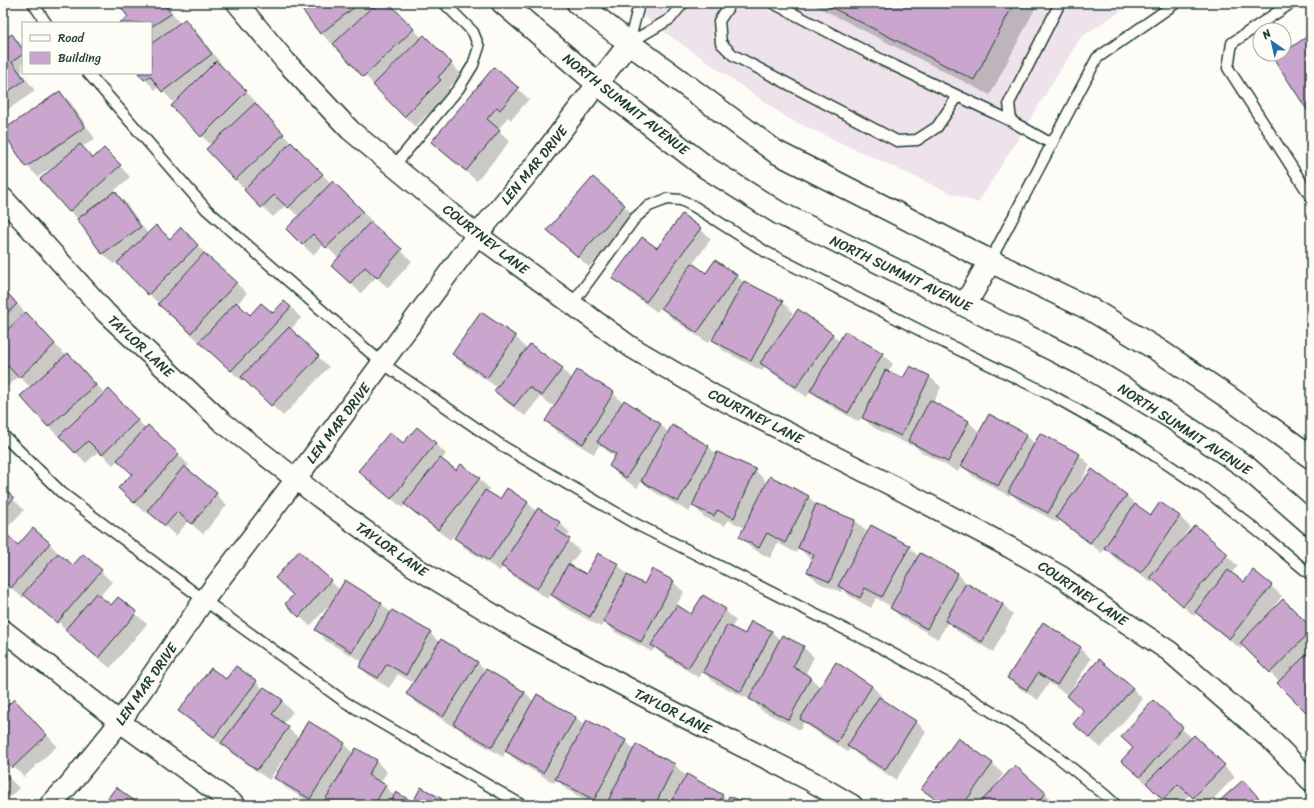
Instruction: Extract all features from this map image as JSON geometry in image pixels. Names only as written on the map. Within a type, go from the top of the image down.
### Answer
[{"type":"main road","name":"NORTH SUMMIT AVENUE","points":[[503,3],[598,84],[707,168],[779,213],[1090,368],[1172,416],[1246,467],[1311,524]]},
{"type":"main road","points":[[578,3],[629,43],[776,152],[990,261],[1092,310],[1158,350],[1228,397],[1311,457]]},
{"type":"main road","points":[[965,305],[990,261]]},
{"type":"street","name":"COURTNEY LANE","points":[[237,3],[286,62],[350,130],[477,234],[631,347],[713,394],[891,485],[1009,547],[1062,577],[1110,612],[1170,651],[1272,741],[1311,780]]},
{"type":"street","name":"LEN MAR DRIVE","points":[[50,805],[68,786],[120,722],[204,600],[296,479],[477,234],[531,170],[629,43]]},
{"type":"street","name":"TAYLOR LANE","points":[[3,198],[106,313],[221,421],[413,566],[527,635],[674,712],[811,781],[852,805]]},
{"type":"street","points":[[4,631],[120,722],[234,805]]},
{"type":"lane","points":[[33,3],[45,22]]},
{"type":"lane","points":[[394,166],[459,88],[473,66],[480,47],[473,32],[444,3]]},
{"type":"lane","points":[[629,43],[638,8],[642,3]]},
{"type":"lane","points":[[629,43],[670,18],[683,3]]},
{"type":"lane","points":[[731,3],[719,21],[721,43],[733,55],[897,141],[917,140],[937,127],[958,96]]},
{"type":"lane","points":[[773,3],[882,60],[1011,121],[1052,144]]},
{"type":"lane","points":[[1011,121],[1009,103],[1060,3]]},
{"type":"lane","points":[[990,261],[1097,58],[1176,3]]},
{"type":"lane","points":[[1291,3],[1232,43],[1228,68],[1311,197]]},
{"type":"lane","points":[[89,74],[206,209],[382,362],[504,446],[632,522],[882,648],[948,684],[1008,722],[1052,753],[1116,805]]},
{"type":"lane","points":[[572,304],[635,218],[649,206],[667,200],[681,200],[766,252],[1053,396],[1136,443],[1204,489],[1311,575]]},
{"type":"lane","points":[[3,435],[62,493],[204,600],[345,702],[522,805]]},
{"type":"shaded area","points":[[628,3],[1133,3],[1081,37],[978,203],[948,192],[789,119],[656,26]]},
{"type":"building","points":[[118,3],[164,3],[171,14],[152,26],[152,22],[120,22],[128,17]]},
{"type":"building","points":[[297,3],[360,3],[320,34]]},
{"type":"building","points":[[380,3],[389,3],[414,29],[363,77],[333,44],[373,6],[374,8]]},
{"type":"building","points":[[823,3],[1014,3],[974,80]]},
{"type":"building","points":[[185,19],[212,54],[162,92],[150,76],[144,80],[139,74],[152,74],[152,43]]},
{"type":"building","points":[[12,34],[22,49],[22,55],[12,62],[25,80],[3,95],[3,40]]},
{"type":"building","points":[[1311,34],[1311,116],[1276,62],[1292,62],[1292,47]]},
{"type":"building","points":[[424,35],[452,63],[438,77],[441,80],[404,117],[373,85]]},
{"type":"building","points":[[216,61],[247,91],[201,137],[171,106]]},
{"type":"building","points":[[494,67],[519,88],[500,110],[497,107],[487,119],[500,130],[466,171],[431,142]]},
{"type":"building","points":[[60,91],[85,127],[26,167],[3,130]]},
{"type":"building","points":[[255,103],[284,134],[235,180],[206,149]]},
{"type":"building","points":[[291,142],[323,174],[288,208],[274,195],[261,208],[244,190]]},
{"type":"building","points":[[80,144],[93,158],[104,148],[121,165],[69,212],[40,179]]},
{"type":"building","points":[[593,177],[625,205],[578,257],[547,230]]},
{"type":"building","points":[[333,181],[363,211],[326,248],[313,234],[302,245],[286,229]]},
{"type":"building","points":[[115,191],[141,227],[102,254],[77,219]]},
{"type":"building","points":[[682,214],[701,228],[646,302],[612,278],[642,237],[657,248]]},
{"type":"building","points":[[370,222],[402,249],[377,278],[365,267],[350,283],[331,266]]},
{"type":"building","points":[[156,225],[170,239],[181,227],[198,245],[148,295],[117,263]]},
{"type":"building","points":[[204,253],[237,282],[191,333],[158,304]]},
{"type":"building","points":[[715,260],[737,275],[697,333],[661,308],[692,263],[706,273]]},
{"type":"building","points":[[744,281],[783,301],[751,361],[712,340]]},
{"type":"building","points":[[3,288],[17,304],[3,317]]},
{"type":"building","points":[[284,301],[291,307],[231,371],[199,342],[236,302],[250,315],[261,303],[273,313]]},
{"type":"building","points":[[798,309],[833,334],[796,387],[760,363]]},
{"type":"building","points":[[26,312],[55,344],[19,378],[8,366],[3,371],[3,334]]},
{"type":"building","points":[[481,312],[516,336],[487,378],[452,354]]},
{"type":"building","points":[[289,327],[319,356],[271,406],[241,377]]},
{"type":"building","points":[[845,331],[883,353],[848,413],[810,391]]},
{"type":"building","points":[[530,344],[563,368],[542,396],[529,387],[514,406],[494,391]]},
{"type":"building","points":[[68,353],[96,385],[48,427],[20,396]]},
{"type":"building","points":[[910,366],[930,376],[901,436],[862,418],[885,370],[903,378]]},
{"type":"building","points":[[577,370],[614,392],[583,444],[545,421]]},
{"type":"building","points":[[109,389],[138,420],[102,455],[88,441],[75,453],[59,436]]},
{"type":"building","points":[[624,400],[661,424],[626,478],[609,466],[616,454],[597,442]]},
{"type":"building","points":[[930,400],[969,421],[948,462],[908,441]]},
{"type":"building","points":[[989,414],[1027,434],[998,486],[961,466]]},
{"type":"building","points":[[148,425],[179,454],[134,503],[118,488],[132,474],[117,460]]},
{"type":"building","points":[[672,425],[709,446],[678,502],[641,481]]},
{"type":"building","points":[[417,427],[436,443],[391,499],[358,471],[390,432],[403,443]]},
{"type":"building","points":[[1040,433],[1080,454],[1048,513],[1008,492]]},
{"type":"building","points":[[717,452],[756,469],[734,518],[717,510],[714,516],[692,506]]},
{"type":"building","points":[[440,458],[456,470],[461,464],[480,478],[438,530],[404,504]]},
{"type":"building","points":[[184,466],[217,493],[192,524],[177,512],[165,526],[147,511]]},
{"type":"building","points":[[1092,469],[1127,495],[1090,543],[1056,517]]},
{"type":"building","points":[[770,476],[809,496],[785,543],[767,533],[759,548],[739,537]]},
{"type":"building","points":[[3,488],[14,498],[3,510]]},
{"type":"building","points":[[507,488],[528,502],[489,561],[454,538],[485,490],[500,499]]},
{"type":"building","points":[[1160,502],[1180,516],[1141,573],[1104,548],[1135,504],[1151,515]]},
{"type":"building","points":[[816,504],[855,520],[830,582],[807,572],[814,555],[798,548]]},
{"type":"building","points":[[538,508],[560,522],[555,529],[570,539],[537,589],[501,566]]},
{"type":"building","points":[[871,525],[910,546],[882,597],[865,588],[860,598],[838,586]]},
{"type":"building","points":[[1195,525],[1228,554],[1183,606],[1150,577]]},
{"type":"building","points":[[33,528],[50,543],[11,588],[3,581],[3,531],[18,545]]},
{"type":"building","points":[[299,551],[331,580],[299,617],[285,604],[293,595],[275,578]]},
{"type":"building","points":[[58,553],[73,565],[83,554],[102,570],[57,623],[23,594]]},
{"type":"building","points":[[598,553],[619,564],[590,617],[551,595],[568,564],[586,574]]},
{"type":"building","points":[[920,553],[958,573],[927,629],[890,608]]},
{"type":"building","points":[[652,569],[674,581],[641,642],[603,622],[627,575],[644,584]]},
{"type":"building","points":[[1228,570],[1244,582],[1253,570],[1272,585],[1229,639],[1195,612]]},
{"type":"building","points":[[345,580],[382,603],[352,652],[315,630]]},
{"type":"building","points":[[966,583],[1003,604],[982,642],[945,621]]},
{"type":"building","points":[[96,593],[111,605],[118,597],[137,612],[98,658],[65,630]]},
{"type":"building","points":[[703,595],[726,609],[688,668],[651,645],[677,605],[691,614]]},
{"type":"building","points":[[1283,599],[1311,627],[1311,631],[1270,673],[1240,643]]},
{"type":"building","points":[[392,610],[431,632],[406,675],[387,664],[378,678],[359,667]]},
{"type":"building","points":[[751,621],[772,631],[741,692],[703,672],[727,625],[745,634]]},
{"type":"building","points":[[1043,622],[1081,647],[1057,685],[1038,673],[1027,690],[1007,678]]},
{"type":"building","points":[[782,635],[804,646],[793,667],[811,677],[789,720],[749,699]]},
{"type":"building","points":[[441,639],[478,662],[443,717],[406,694]]},
{"type":"building","points":[[1311,650],[1311,711],[1308,714],[1277,683]]},
{"type":"building","points":[[1099,659],[1133,688],[1090,738],[1073,724],[1084,711],[1067,696]]},
{"type":"building","points":[[836,662],[872,686],[837,742],[800,719]]},
{"type":"building","points":[[236,666],[257,681],[214,737],[178,711],[211,668],[226,679]]},
{"type":"building","points":[[486,669],[525,692],[492,747],[453,724]]},
{"type":"building","points":[[264,687],[283,700],[272,714],[289,727],[257,770],[221,743]]},
{"type":"building","points":[[537,694],[576,717],[543,773],[505,751]]},
{"type":"building","points":[[879,697],[916,721],[885,770],[847,746]]},
{"type":"building","points":[[14,699],[47,735],[12,768],[3,758],[3,710]]},
{"type":"building","points":[[1153,700],[1183,727],[1140,777],[1121,761],[1133,748],[1121,737]]},
{"type":"building","points":[[587,720],[626,740],[594,800],[555,779]]},
{"type":"building","points":[[308,721],[345,743],[310,799],[274,778]]},
{"type":"building","points":[[1194,735],[1225,765],[1193,798],[1178,784],[1163,800],[1146,783]]},
{"type":"building","points":[[958,738],[993,763],[963,805],[944,805],[921,789]]},
{"type":"building","points":[[636,744],[675,764],[655,805],[636,805],[630,802],[629,805],[606,805]]},
{"type":"building","points":[[356,748],[377,760],[368,775],[386,785],[374,805],[322,805]]},
{"type":"building","points":[[1015,765],[1046,793],[1035,805],[978,805]]},
{"type":"building","points":[[3,771],[9,777],[3,783]]},
{"type":"building","points":[[687,774],[723,795],[717,805],[669,805]]},
{"type":"building","points":[[1243,780],[1265,805],[1215,805]]},
{"type":"building","points":[[116,787],[140,805],[103,805]]},
{"type":"building","points":[[421,787],[442,799],[439,805],[389,805],[396,792],[413,802]]},
{"type":"building","points":[[729,796],[751,805],[725,805]]}]
